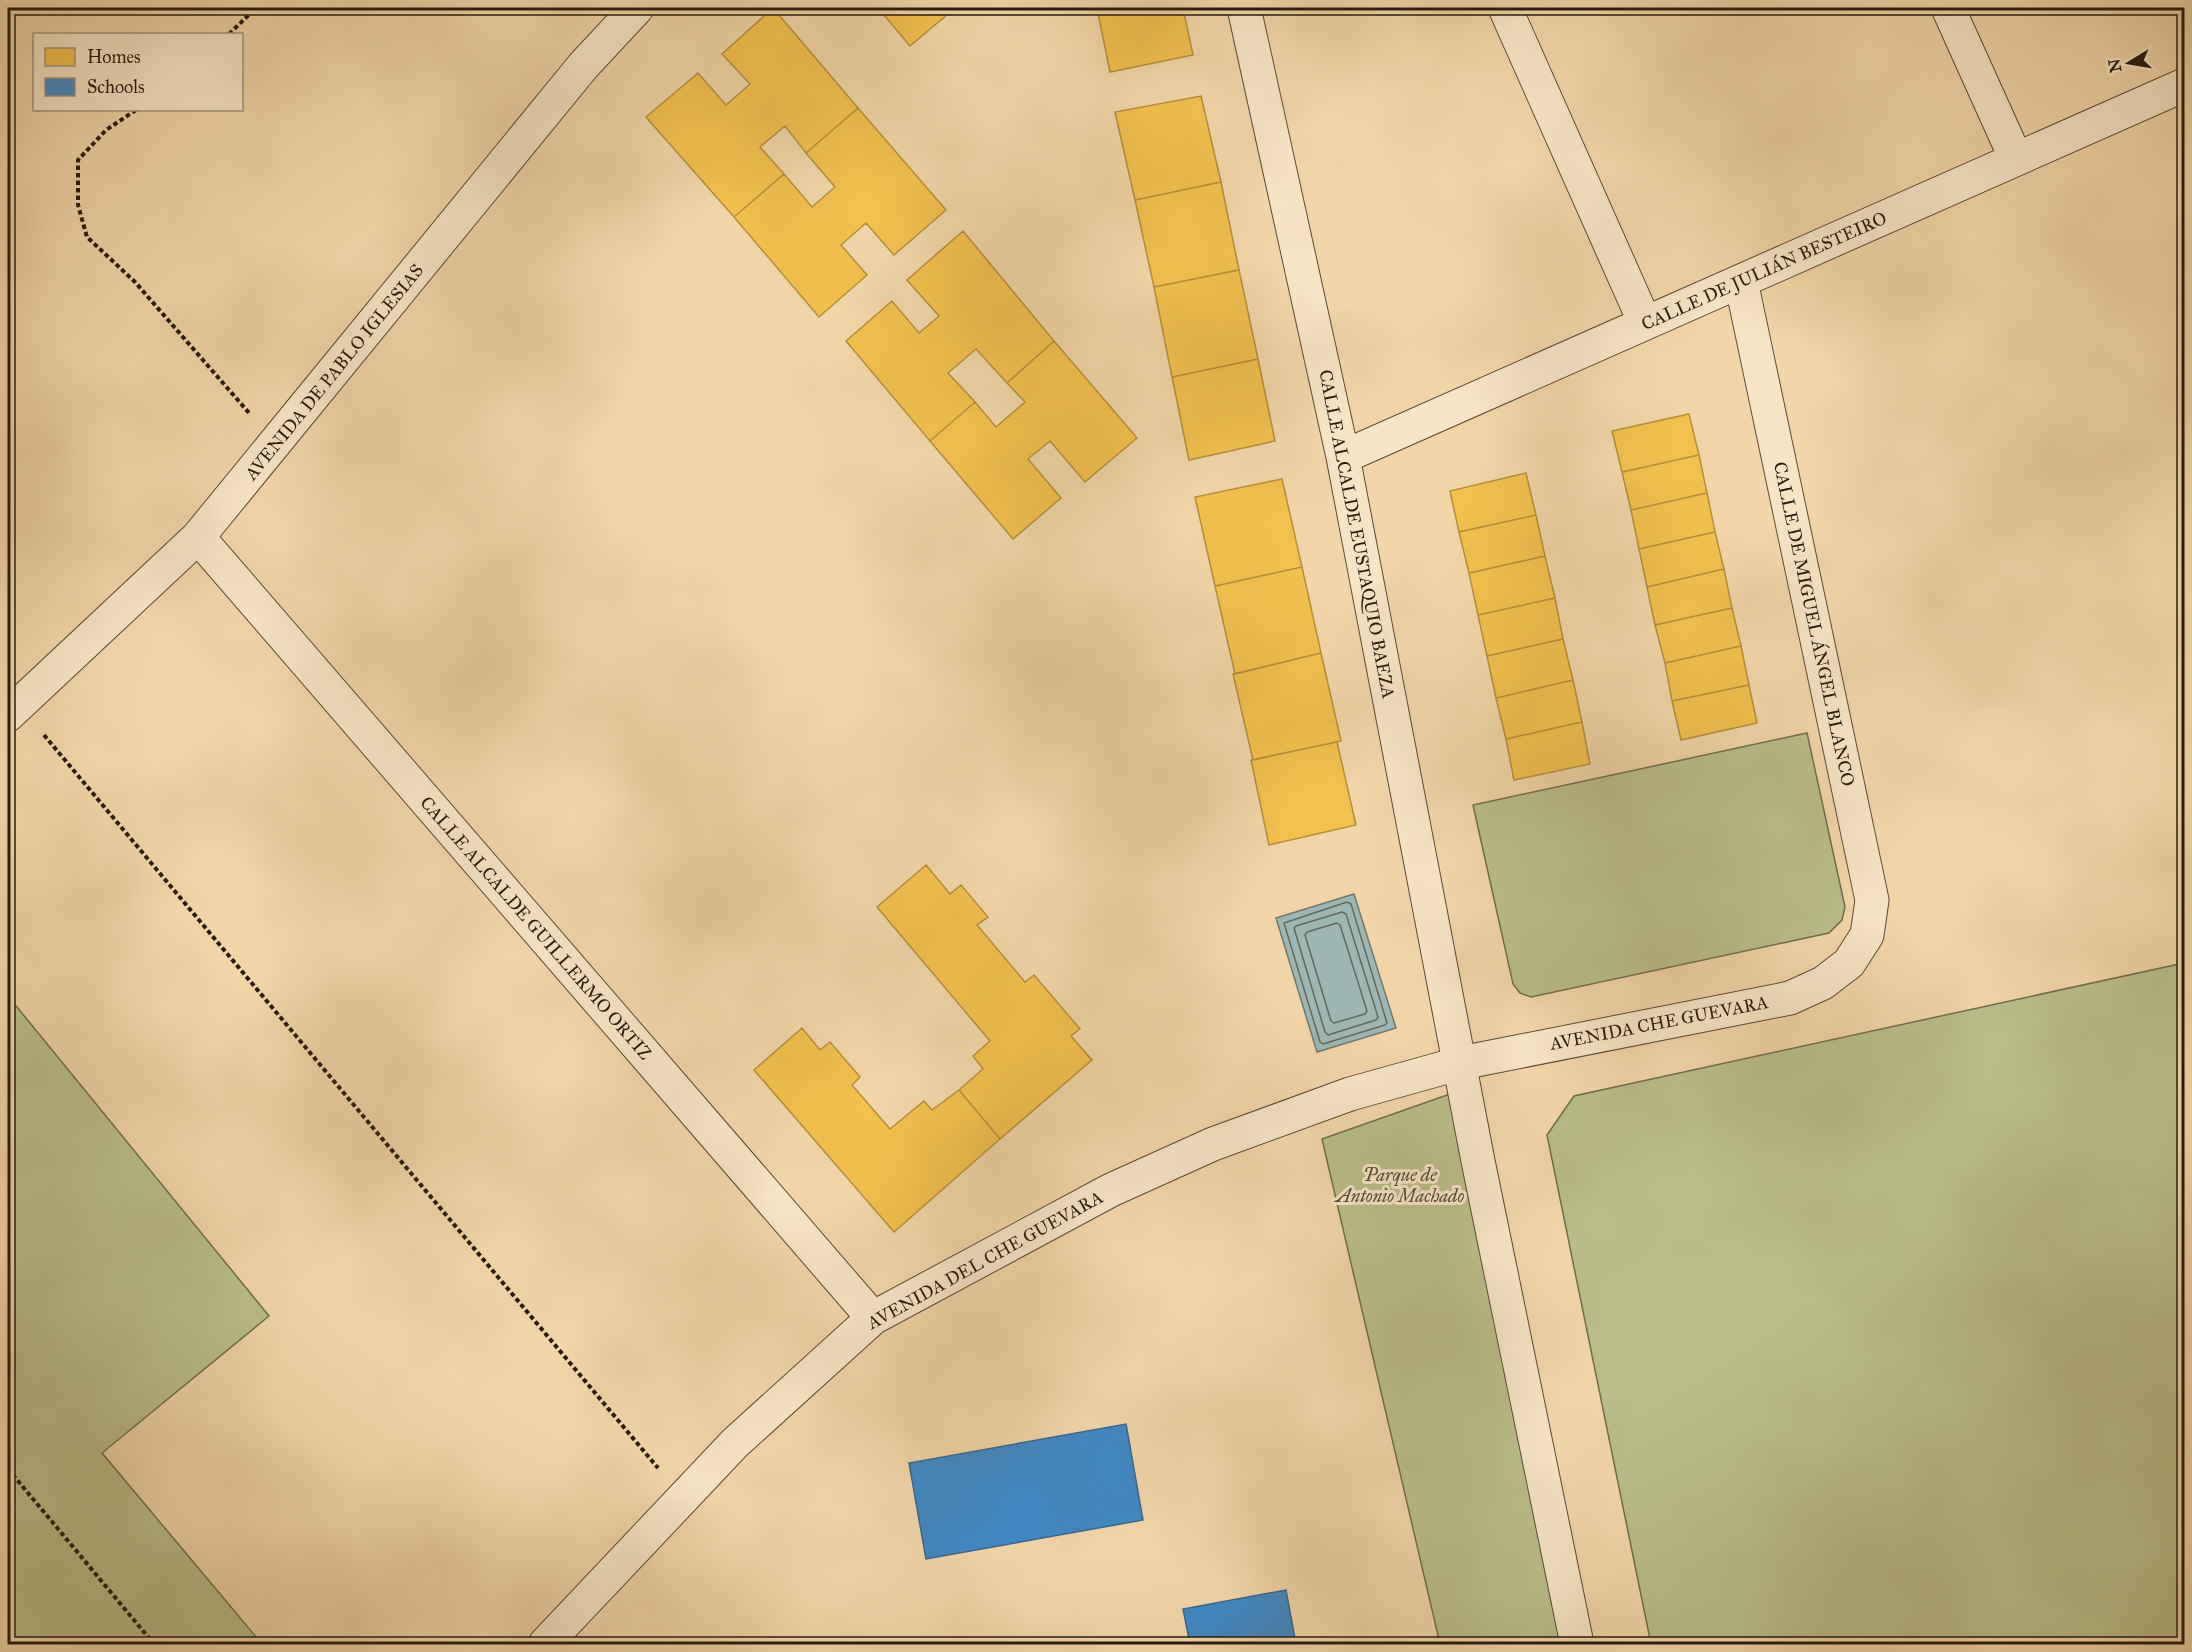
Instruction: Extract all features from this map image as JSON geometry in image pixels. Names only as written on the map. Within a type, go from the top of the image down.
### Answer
[{"type":"street","name":"AVENIDA DE PABLO IGLESIAS","points":[[13,710],[198,537],[583,66],[637,8]]},
{"type":"street","name":"CALLE ALCALDE EUSTAQUIO BAEZA","points":[[1244,8],[1343,457],[1478,1161],[1577,1644]]},
{"type":"street","points":[[1505,8],[1645,323]]},
{"type":"street","points":[[1948,8],[2016,159]]},
{"type":"street","name":"CALLE DE JULIÁN BESTEIRO","points":[[1343,457],[2184,85]]},
{"type":"street","name":"CALLE DE MIGUEL ÁNGEL BLANCO","points":[[1741,281],[1872,900],[1867,935],[1850,963]]},
{"type":"street","name":"CALLE ALCALDE GUILLERMO ORTIZ","points":[[198,537],[873,1318]]},
{"type":"street","name":"AVENIDA CHE GUEVARA","points":[[1461,1063],[1790,998],[1823,983],[1850,963]]},
{"type":"street","name":"AVENIDA DEL CHE GUEVARA","points":[[545,1644],[735,1443],[873,1318],[1112,1190],[1213,1144],[1350,1094],[1461,1063]]},
{"type":"path","points":[[230,33],[256,8]]},
{"type":"path","points":[[134,111],[106,130],[78,160],[78,205],[87,237],[135,282],[275,443]]},
{"type":"path","points":[[13,710],[684,1498]]},
{"type":"path","points":[[8,1469],[154,1644]]},
{"type":"green space","points":[[1807,733],[1845,907],[1842,920],[1829,933],[1531,997],[1520,993],[1513,984],[1473,805]]},
{"type":"green space","points":[[2184,963],[2184,1644],[1651,1644],[1547,1135],[1574,1096]]},
{"type":"green space","points":[[8,996],[269,1316],[102,1453],[262,1644],[18,1644],[8,1632]]},
{"type":"green space","name":"Parque de Antonio Machado","points":[[1450,1094],[1563,1644],[1440,1644],[1322,1139]]},
{"type":"water","points":[[1354,894],[1396,1028],[1317,1052],[1276,918]]},
{"type":"building: Homes","points":[[773,8],[858,108],[806,153],[785,126],[760,147],[784,174],[734,217],[646,117],[698,73],[726,105],[750,84],[722,54]]},
{"type":"building: Homes","points":[[878,8],[955,8],[910,46]]},
{"type":"building: Homes","points":[[1097,8],[1183,8],[1193,55],[1110,72]]},
{"type":"building: Homes","points":[[1201,96],[1221,182],[1135,200],[1115,112]]},
{"type":"building: Homes","points":[[858,108],[946,210],[894,255],[866,223],[841,245],[867,275],[819,317],[734,217],[784,174],[812,207],[835,187],[806,153]]},
{"type":"building: Homes","points":[[1221,182],[1239,270],[1154,287],[1135,200]]},
{"type":"building: Homes","points":[[963,231],[1054,341],[1007,383],[976,349],[948,373],[975,402],[930,441],[846,341],[892,301],[919,333],[939,316],[907,280]]},
{"type":"building: Homes","points":[[1239,270],[1258,359],[1172,377],[1154,287]]},
{"type":"building: Homes","points":[[1054,341],[1137,438],[1085,482],[1050,441],[1028,459],[1061,498],[1013,539],[930,441],[975,402],[996,427],[1025,402],[1007,383]]},
{"type":"building: Homes","points":[[1258,359],[1275,441],[1189,460],[1172,377]]},
{"type":"building: Homes","points":[[1689,414],[1699,455],[1622,472],[1612,431]]},
{"type":"building: Homes","points":[[1699,455],[1707,493],[1631,510],[1622,472]]},
{"type":"building: Homes","points":[[1526,473],[1536,515],[1459,532],[1450,491]]},
{"type":"building: Homes","points":[[1282,479],[1302,567],[1215,586],[1195,497]]},
{"type":"building: Homes","points":[[1707,493],[1715,532],[1639,549],[1631,510]]},
{"type":"building: Homes","points":[[1536,515],[1545,556],[1469,573],[1459,532]]},
{"type":"building: Homes","points":[[1715,532],[1724,569],[1647,587],[1639,549]]},
{"type":"building: Homes","points":[[1545,556],[1555,598],[1478,615],[1469,573]]},
{"type":"building: Homes","points":[[1302,567],[1321,653],[1235,674],[1215,586]]},
{"type":"building: Homes","points":[[1724,569],[1732,608],[1655,625],[1647,587]]},
{"type":"building: Homes","points":[[1555,598],[1563,639],[1487,656],[1478,615]]},
{"type":"building: Homes","points":[[1732,608],[1741,646],[1665,663],[1655,625]]},
{"type":"building: Homes","points":[[1563,639],[1573,680],[1496,698],[1487,656]]},
{"type":"building: Homes","points":[[1741,646],[1749,685],[1672,701],[1665,663]]},
{"type":"building: Homes","points":[[1321,653],[1341,741],[1253,760],[1233,674]]},
{"type":"building: Homes","points":[[1573,680],[1582,722],[1506,739],[1496,698]]},
{"type":"building: Homes","points":[[1749,685],[1757,723],[1681,740],[1672,701]]},
{"type":"building: Homes","points":[[1582,722],[1590,764],[1514,780],[1506,739]]},
{"type":"building: Homes","points":[[1337,742],[1356,825],[1269,845],[1251,760]]},
{"type":"building: Homes","points":[[926,865],[950,894],[961,885],[988,917],[977,925],[1025,982],[1034,975],[1080,1029],[1071,1036],[1092,1060],[1000,1139],[959,1090],[983,1069],[973,1056],[990,1041],[877,907]]},
{"type":"building: Homes","points":[[802,1028],[820,1050],[830,1042],[860,1077],[852,1085],[890,1129],[924,1101],[932,1110],[959,1090],[1000,1139],[894,1232],[754,1070]]},
{"type":"building: Schools","points":[[1126,1424],[1143,1520],[926,1559],[909,1463]]},
{"type":"building: Schools","points":[[1286,1590],[1296,1644],[1190,1644],[1183,1609]]}]
